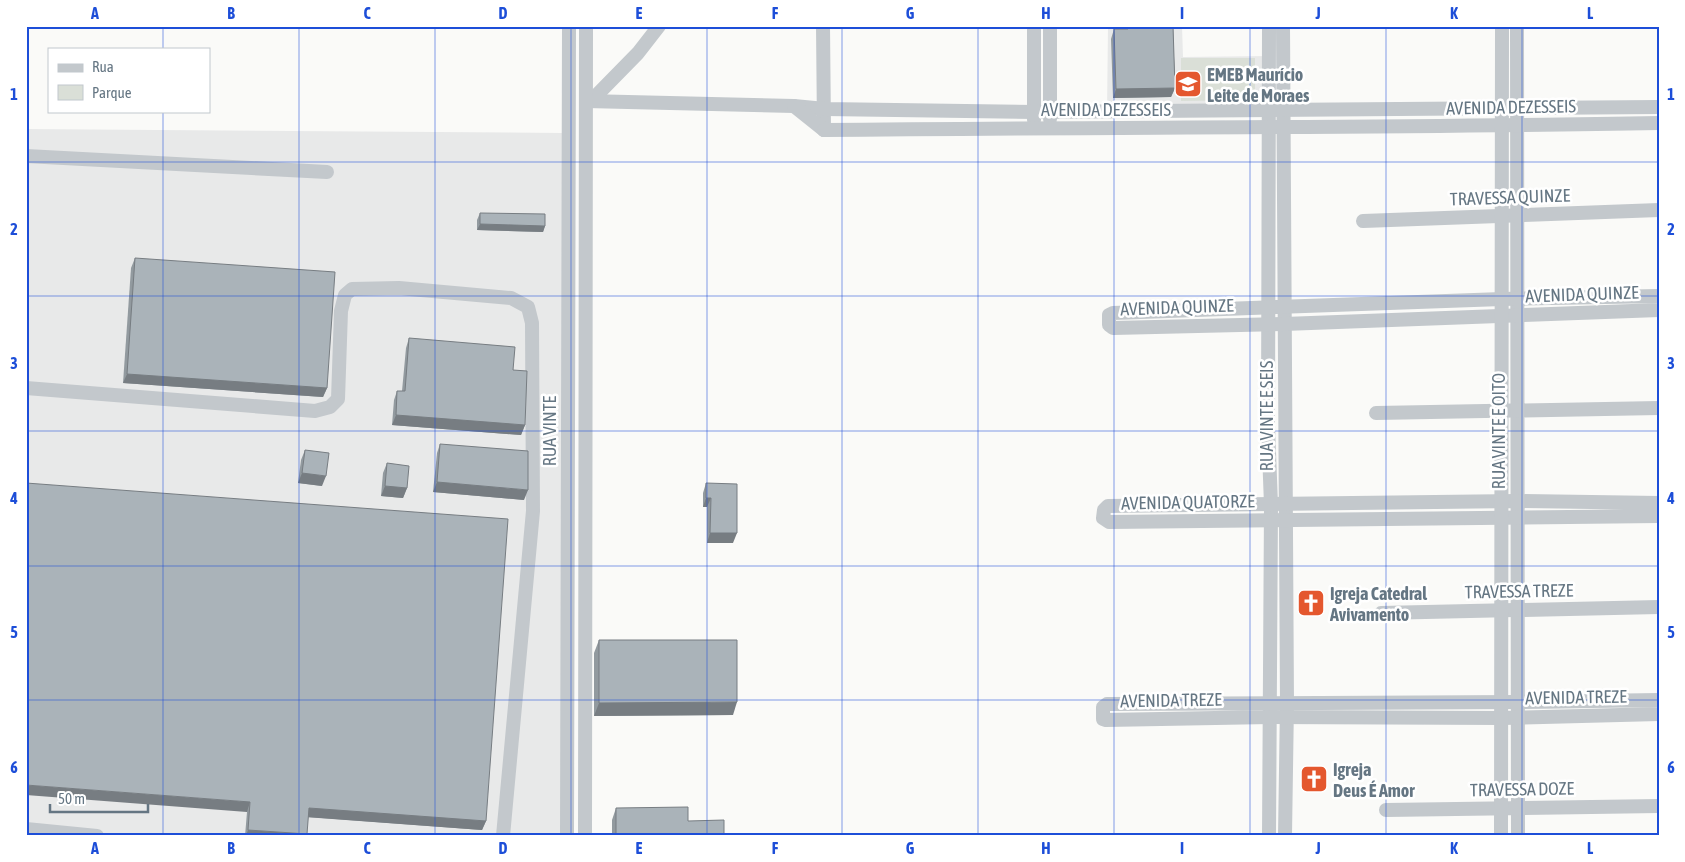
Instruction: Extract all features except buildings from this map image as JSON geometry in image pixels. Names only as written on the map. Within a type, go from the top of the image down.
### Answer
[{"type":"street","name":"RUA VINTE","points":[[567,836],[569,26]]},
{"type":"street","name":"RUA VINTE","points":[[585,836],[588,101],[586,26]]},
{"type":"street","points":[[588,101],[638,53],[659,26]]},
{"type":"street","points":[[823,26],[824,130]]},
{"type":"street","points":[[1034,26],[1034,128]]},
{"type":"street","points":[[1050,26],[1050,128]]},
{"type":"street","name":"RUA VINTE E SEIS","points":[[1269,26],[1276,110],[1269,308],[1268,425],[1271,505],[1270,836]]},
{"type":"street","name":"RUA VINTE E SEIS","points":[[1276,110],[1283,26]]},
{"type":"street","name":"RUA VINTE E OITO","points":[[1502,26],[1502,836]]},
{"type":"street","name":"RUA VINTE E OITO","points":[[1517,26],[1518,836]]},
{"type":"street","name":"AVENIDA DEZESSEIS","points":[[588,101],[794,106],[825,109],[1034,112],[1659,107]]},
{"type":"street","points":[[794,106],[824,130]]},
{"type":"street","name":"AVENIDA DEZESSEIS","points":[[824,130],[1516,126],[1659,123]]},
{"type":"street","name":"RUA VINTE E SEIS","points":[[1276,128],[1284,307],[1287,703],[1285,836]]},
{"type":"street","points":[[26,156],[326,172]]},
{"type":"street","name":"TRAVESSA QUINZE","points":[[1363,221],[1659,210]]},
{"type":"street","points":[[26,388],[316,411],[330,407],[338,399],[341,312],[345,295],[352,289],[399,288],[511,298],[528,307],[532,323],[533,511],[503,836]]},
{"type":"street","name":"AVENIDA QUINZE","points":[[1659,296],[1502,299],[1113,313],[1109,315],[1108,325],[1113,328],[1284,324],[1659,310]]},
{"type":"street","points":[[1376,413],[1659,408]]},
{"type":"street","name":"AVENIDA QUATORZE","points":[[1659,503],[1502,501],[1108,506],[1104,510],[1103,518],[1109,522],[1659,516]]},
{"type":"street","points":[[1199,506],[1200,521]]},
{"type":"street","name":"TRAVESSA TREZE","points":[[1381,613],[1659,608]]},
{"type":"street","name":"AVENIDA TREZE","points":[[1659,700],[1517,709],[1502,718],[1270,717],[1106,720],[1102,717],[1103,707],[1107,704],[1270,703],[1502,702],[1517,709],[1659,714]]},
{"type":"street","name":"TRAVESSA DOZE","points":[[1386,810],[1659,806]]},
{"type":"street","points":[[26,829],[97,836]]},
{"type":"shaded area","name":"EMEB Maurício Leite de Moraes","points":[[1108,26],[1182,26],[1183,57],[1270,56],[1270,111],[1107,112]]},
{"type":"shaded area","points":[[26,129],[562,133],[564,836],[26,836]]},
{"type":"green space","points":[[1181,58],[1255,58],[1255,100],[1181,101]]},
{"type":"place","name":"EMEB Maurício Leite de Moraes","points":[[1188,84]]},
{"type":"place","name":"Igreja Catedral Avivamento","points":[[1311,603]]},
{"type":"place","name":"Igreja Deus É Amor","points":[[1314,779]]}]
